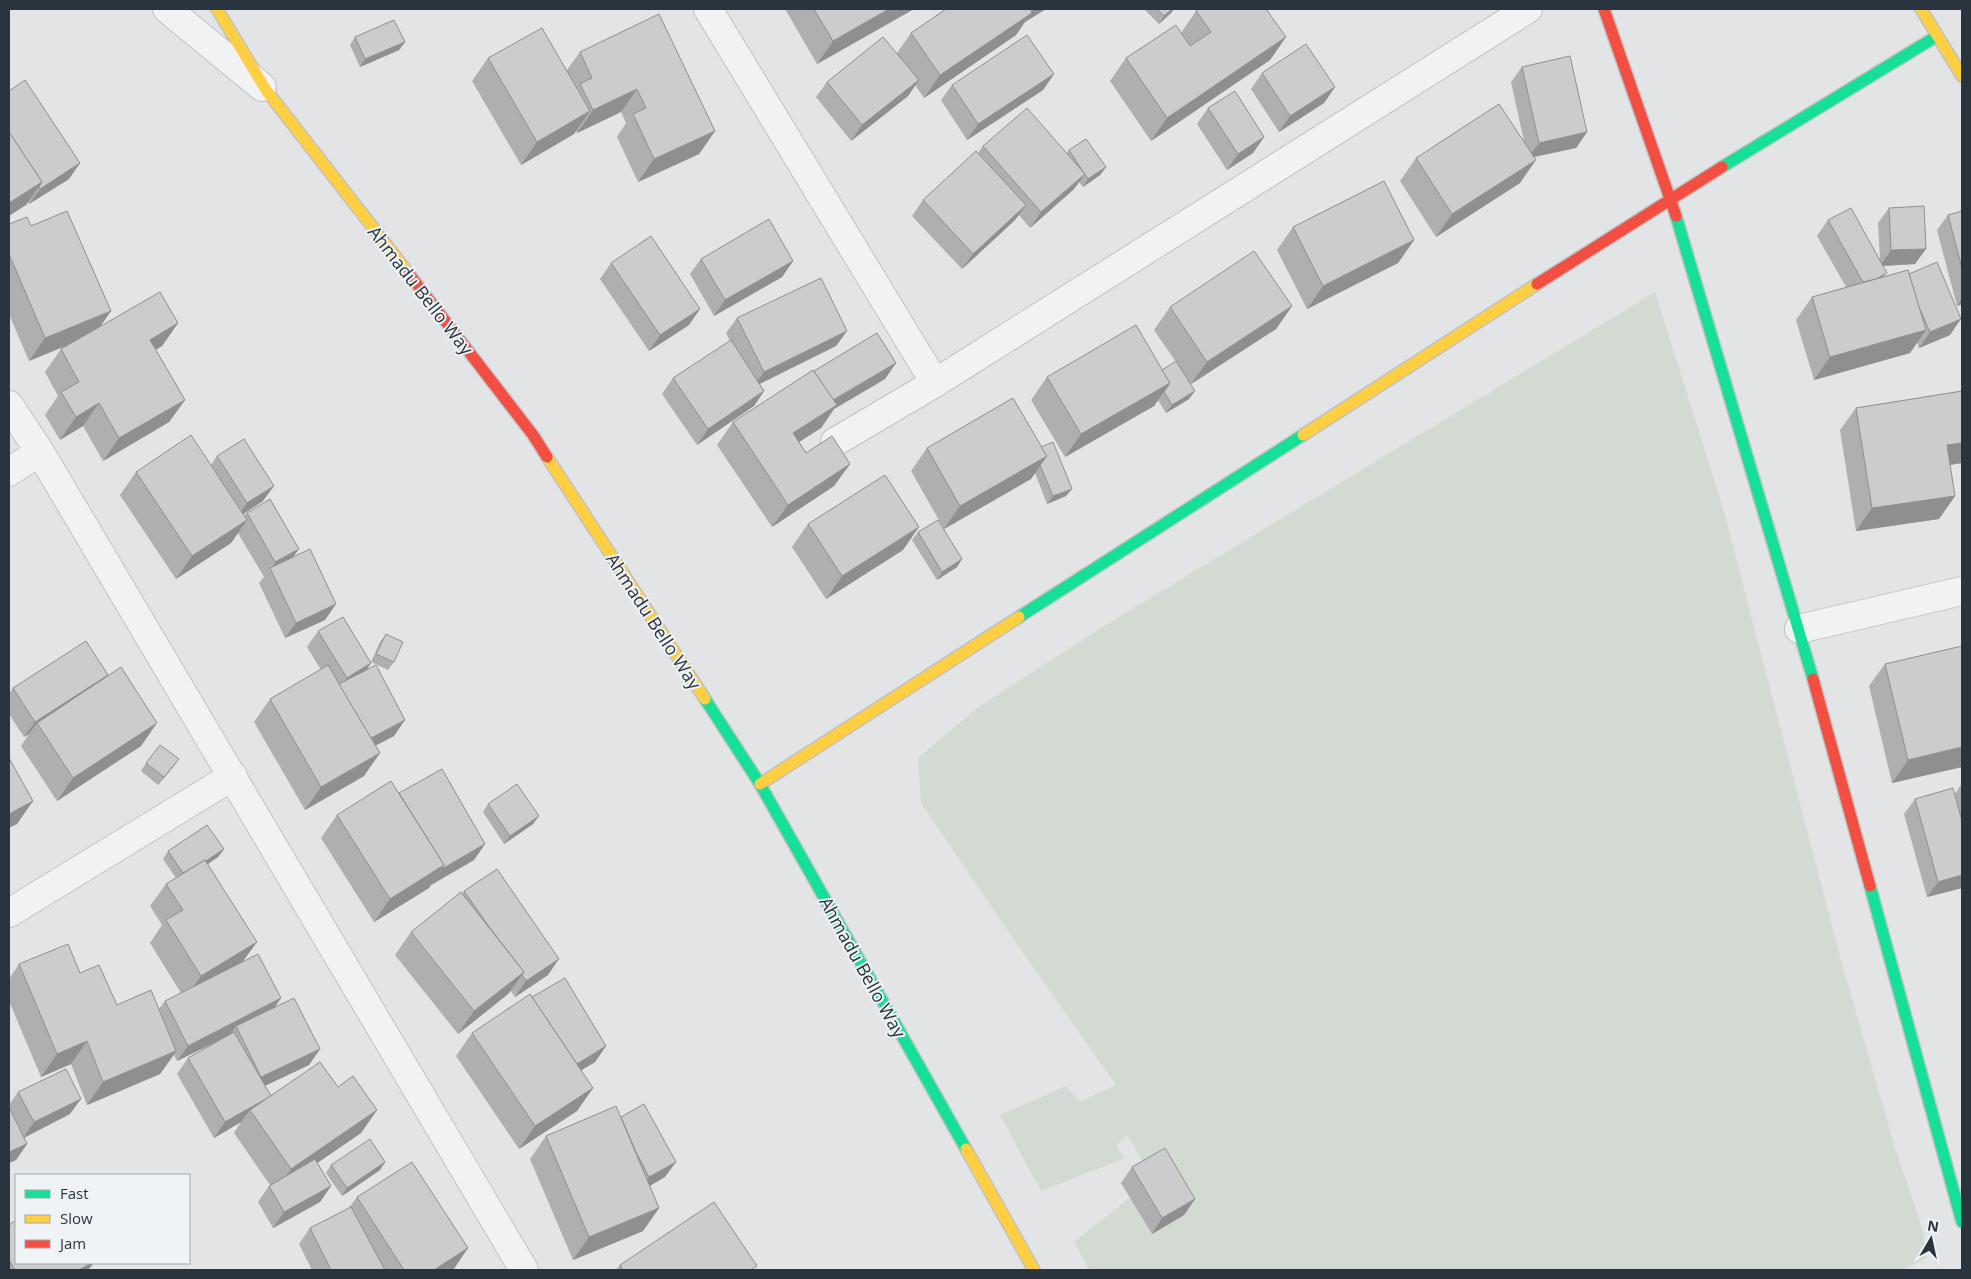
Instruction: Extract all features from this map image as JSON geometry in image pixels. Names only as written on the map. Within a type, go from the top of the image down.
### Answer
[{"type":"street","points":[[167,9],[266,90]]},
{"type":"street","name":"Ahmadu Bello Way","points":[[217,9],[266,90],[533,435],[760,784],[1034,1270]]},
{"type":"street","points":[[708,9],[935,383]]},
{"type":"street","points":[[835,442],[935,383],[1528,9]]},
{"type":"street","points":[[1604,9],[1671,198],[1799,628],[1962,1222]]},
{"type":"street","points":[[1921,9],[1962,76]]},
{"type":"street","points":[[760,784],[1671,198],[1937,36]]},
{"type":"street","points":[[9,405],[40,452],[233,776],[524,1270]]},
{"type":"street","points":[[9,472],[40,452]]},
{"type":"street","points":[[1799,628],[1962,591]]},
{"type":"street","points":[[9,913],[233,776]]},
{"type":"shaded area","points":[[1655,292],[1723,508],[1839,953],[1895,1148],[1924,1234],[1926,1258],[1903,1270],[1089,1270],[1074,1242],[1152,1180],[1128,1135],[1116,1146],[1125,1158],[1041,1191],[1000,1115],[1066,1086],[1080,1102],[1116,1085],[921,803],[918,758],[977,708],[1096,631]]},
{"type":"building","points":[[814,9],[889,9],[833,41]]},
{"type":"building","points":[[946,9],[1030,9],[1032,13],[940,75],[911,33]]},
{"type":"building","points":[[1157,9],[1172,9],[1164,16]]},
{"type":"building","points":[[1200,9],[1266,9],[1286,37],[1167,118],[1126,58],[1176,25],[1190,46],[1211,32],[1196,11]]},
{"type":"building","points":[[659,14],[715,131],[654,159],[633,114],[646,108],[637,89],[593,110],[580,84],[592,78],[580,52]]},
{"type":"building","points":[[394,20],[405,42],[365,59],[355,37]]},
{"type":"building","points":[[542,28],[590,111],[537,142],[488,58]]},
{"type":"building","points":[[1027,35],[1054,74],[978,124],[952,85]]},
{"type":"building","points":[[883,37],[919,80],[862,125],[827,82]]},
{"type":"building","points":[[1306,44],[1335,87],[1290,116],[1262,73]]},
{"type":"building","points":[[1570,56],[1587,132],[1539,143],[1522,67]]},
{"type":"building","points":[[25,80],[80,163],[40,189],[39,187],[42,182],[9,132],[9,91]]},
{"type":"building","points":[[1235,91],[1264,137],[1238,154],[1208,108]]},
{"type":"building","points":[[1499,104],[1536,160],[1452,214],[1416,158]]},
{"type":"building","points":[[1027,108],[1085,174],[1041,212],[983,146]]},
{"type":"building","points":[[9,132],[42,182],[9,203]]},
{"type":"building","points":[[1086,139],[1106,167],[1088,179],[1069,150]]},
{"type":"building","points":[[976,151],[1026,205],[973,254],[923,200]]},
{"type":"building","points":[[1384,181],[1414,240],[1323,286],[1293,227]]},
{"type":"building","points":[[1924,206],[1926,249],[1891,250],[1889,208]]},
{"type":"building","points":[[1851,208],[1887,273],[1876,279],[1863,282],[1828,220]]},
{"type":"building","points":[[67,211],[111,311],[45,338],[9,254],[9,224],[27,217],[31,226]]},
{"type":"building","points":[[1962,211],[1962,268],[1948,215]]},
{"type":"building","points":[[769,219],[793,261],[725,300],[701,259]]},
{"type":"building","points":[[651,236],[700,309],[660,335],[611,263]]},
{"type":"building","points":[[1254,251],[1292,306],[1207,362],[1170,307]]},
{"type":"building","points":[[1937,262],[1961,319],[1930,332],[1918,305],[1909,274]]},
{"type":"building","points":[[1908,270],[1926,330],[1830,357],[1812,297]]},
{"type":"building","points":[[821,278],[847,331],[764,372],[737,318]]},
{"type":"building","points":[[160,292],[178,323],[150,340],[185,400],[119,438],[99,403],[76,417],[61,392],[79,382],[61,349]]},
{"type":"building","points":[[1136,325],[1170,383],[1081,434],[1047,377]]},
{"type":"building","points":[[877,333],[896,363],[833,400],[814,371]]},
{"type":"building","points":[[731,340],[764,391],[708,429],[673,378]]},
{"type":"building","points":[[1176,361],[1195,391],[1172,405],[1164,392],[1170,383],[1162,370]]},
{"type":"building","points":[[813,370],[837,405],[793,433],[806,453],[832,436],[850,464],[788,505],[733,422]]},
{"type":"building","points":[[1962,391],[1962,443],[1947,445],[1955,496],[1872,508],[1856,408]]},
{"type":"building","points":[[1013,398],[1047,456],[960,506],[927,448]]},
{"type":"building","points":[[191,435],[247,520],[192,556],[136,472]]},
{"type":"building","points":[[244,439],[274,486],[247,503],[217,456]]},
{"type":"building","points":[[1053,442],[1072,489],[1053,496],[1040,465],[1047,456],[1041,447]]},
{"type":"building","points":[[885,475],[919,527],[842,576],[808,524]]},
{"type":"building","points":[[270,499],[299,549],[275,562],[247,513]]},
{"type":"building","points":[[938,520],[962,559],[942,572],[918,532]]},
{"type":"building","points":[[310,549],[336,604],[296,623],[270,568]]},
{"type":"building","points":[[343,617],[371,663],[347,678],[318,631]]},
{"type":"building","points":[[386,634],[403,642],[394,662],[376,654]]},
{"type":"building","points":[[86,641],[108,675],[35,722],[13,688]]},
{"type":"building","points":[[1962,646],[1962,747],[1908,760],[1885,664]]},
{"type":"building","points":[[328,665],[380,753],[321,787],[270,699]]},
{"type":"building","points":[[376,665],[405,720],[371,738],[339,684]]},
{"type":"building","points":[[121,667],[157,723],[73,778],[37,723]]},
{"type":"building","points":[[160,745],[179,759],[164,777],[146,763]]},
{"type":"building","points":[[9,758],[33,801],[9,814]]},
{"type":"building","points":[[442,769],[485,844],[442,869],[444,865],[399,793]]},
{"type":"building","points":[[391,781],[444,865],[390,899],[337,815]]},
{"type":"building","points":[[517,784],[539,816],[510,836],[488,804]]},
{"type":"building","points":[[1953,788],[1962,821],[1962,875],[1938,882],[1915,799]]},
{"type":"building","points":[[207,825],[224,849],[183,873],[168,851]]},
{"type":"building","points":[[205,860],[257,942],[201,976],[166,920],[183,910],[166,884]]},
{"type":"building","points":[[497,869],[559,959],[526,981],[522,975],[524,972],[464,891]]},
{"type":"building","points":[[461,892],[524,972],[474,1011],[411,932]]},
{"type":"building","points":[[68,944],[80,973],[99,965],[117,1005],[151,990],[176,1051],[103,1082],[87,1041],[57,1054],[19,964]]},
{"type":"building","points":[[258,954],[281,998],[188,1046],[165,1001]]},
{"type":"building","points":[[565,978],[606,1046],[577,1064],[532,997]]},
{"type":"building","points":[[530,994],[593,1088],[535,1126],[472,1033]]},
{"type":"building","points":[[294,998],[320,1049],[261,1077],[236,1026]]},
{"type":"building","points":[[234,1032],[271,1096],[225,1122],[188,1058]]},
{"type":"building","points":[[320,1062],[338,1087],[353,1076],[377,1110],[291,1169],[250,1110]]},
{"type":"building","points":[[66,1069],[81,1099],[34,1122],[18,1092]]},
{"type":"building","points":[[644,1104],[676,1162],[649,1177],[621,1117]]},
{"type":"building","points":[[616,1106],[659,1208],[589,1237],[546,1136]]},
{"type":"building","points":[[9,1107],[27,1144],[9,1152]]},
{"type":"building","points":[[370,1139],[385,1162],[347,1188],[331,1165]]},
{"type":"building","points":[[1165,1148],[1195,1199],[1162,1218],[1132,1167]]},
{"type":"building","points":[[315,1159],[331,1186],[284,1212],[269,1186]]},
{"type":"building","points":[[412,1162],[468,1248],[434,1270],[404,1270],[357,1197]]},
{"type":"building","points":[[714,1202],[757,1266],[751,1270],[623,1270],[620,1265]]},
{"type":"building","points":[[351,1207],[385,1270],[331,1270],[310,1228]]},
{"type":"building","points":[[15,1221],[15,1264],[89,1264],[79,1270],[15,1270],[9,1260],[9,1225]]},
{"type":"traffic: fast","points":[[1722,167],[1937,36]]},
{"type":"traffic: fast","points":[[1676,216],[1813,679]]},
{"type":"traffic: fast","points":[[1019,617],[1303,435]]},
{"type":"traffic: fast","points":[[705,699],[760,784],[966,1149]]},
{"type":"traffic: fast","points":[[1870,886],[1962,1222]]},
{"type":"traffic: slow","points":[[217,9],[266,90],[409,274]]},
{"type":"traffic: slow","points":[[1921,9],[1962,76]]},
{"type":"traffic: slow","points":[[1303,435],[1537,284]]},
{"type":"traffic: slow","points":[[547,457],[705,699]]},
{"type":"traffic: slow","points":[[760,784],[1019,617]]},
{"type":"traffic: slow","points":[[966,1149],[1034,1270]]},
{"type":"traffic: jam","points":[[1604,9],[1676,216]]},
{"type":"traffic: jam","points":[[1537,284],[1722,167]]},
{"type":"traffic: jam","points":[[409,274],[533,435],[547,457]]},
{"type":"traffic: jam","points":[[1813,679],[1870,886]]}]
